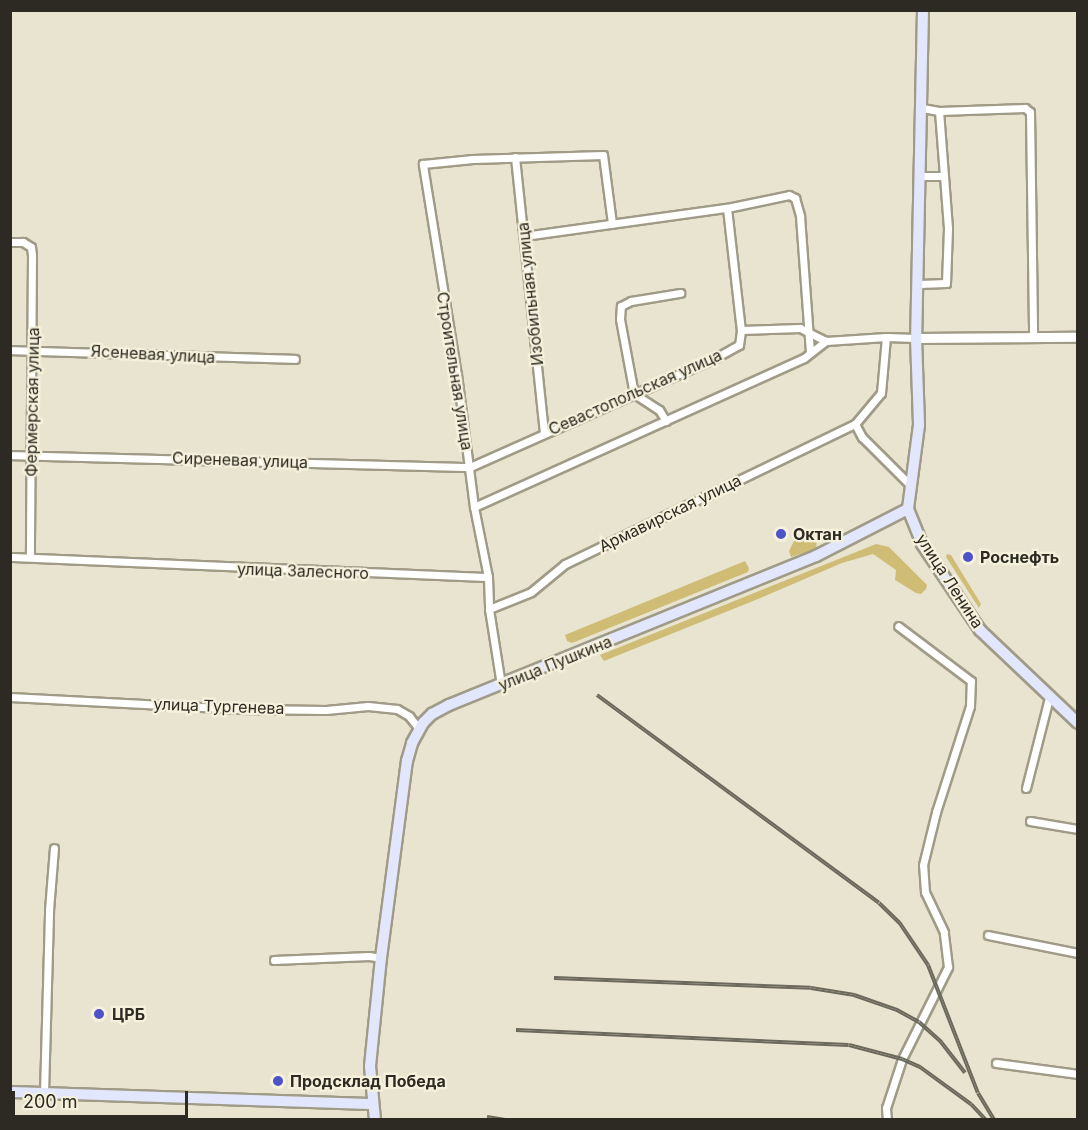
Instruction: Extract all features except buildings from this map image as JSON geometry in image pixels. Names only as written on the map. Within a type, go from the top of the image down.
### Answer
[{"type":"main road","points":[[908,509],[919,425],[916,338],[919,284],[923,10]]},
{"type":"main road","name":"улица Пушкина","points":[[418,729],[432,714],[449,705],[816,556],[908,509]]},
{"type":"main road","name":"улица Ленина","points":[[908,509],[922,544],[980,630],[1077,723]]},
{"type":"main road","points":[[375,1119],[370,1066],[381,958],[407,761],[418,729]]},
{"type":"main road","points":[[10,1092],[372,1104]]},
{"type":"street","points":[[922,108],[939,111],[1024,108],[1030,112],[1033,336]]},
{"type":"street","points":[[919,284],[946,283],[948,228],[939,111]]},
{"type":"street","points":[[515,157],[603,155],[612,223]]},
{"type":"street","name":"Строительная улица","points":[[488,578],[474,507],[470,467],[423,164],[515,157]]},
{"type":"street","name":"Изобильная улица","points":[[515,157],[544,432]]},
{"type":"street","points":[[919,176],[943,176]]},
{"type":"street","points":[[524,237],[727,208],[789,195],[795,198],[800,216],[810,353]]},
{"type":"street","points":[[727,208],[741,330],[808,330],[826,341]]},
{"type":"street","name":"Фермерская улица","points":[[10,242],[23,242],[31,247],[33,350],[30,557]]},
{"type":"street","points":[[666,421],[659,410],[634,394],[620,319],[621,306],[631,301],[680,293]]},
{"type":"street","name":"Севастопольская улица","points":[[470,467],[739,345],[741,330]]},
{"type":"street","points":[[474,507],[666,421],[810,353],[826,341],[886,337],[1077,337]]},
{"type":"street","name":"Армавирская улица","points":[[489,609],[531,592],[565,564],[855,424],[881,393],[886,337]]},
{"type":"street","name":"Ясеневая улица","points":[[10,350],[295,359]]},
{"type":"street","points":[[855,424],[862,437],[910,485]]},
{"type":"street","name":"Сиреневая улица","points":[[10,455],[470,467]]},
{"type":"street","name":"улица Залесного","points":[[10,557],[488,578]]},
{"type":"street","points":[[488,578],[489,609],[501,685]]},
{"type":"street","points":[[887,1119],[886,1108],[902,1059],[948,967],[944,932],[925,892],[923,865],[936,812],[970,706],[971,681],[898,626]]},
{"type":"street","name":"улица Тургенева","points":[[10,697],[240,709],[326,710],[368,706],[397,709],[409,716],[418,729]]},
{"type":"street","points":[[1026,788],[1049,698]]},
{"type":"street","points":[[1030,821],[1077,829]]},
{"type":"street","points":[[44,1093],[49,910],[54,848]]},
{"type":"street","points":[[988,935],[1077,953]]},
{"type":"street","points":[[274,960],[369,956],[381,958]]},
{"type":"street","points":[[996,1063],[1077,1074]]},
{"type":"shaded area","points":[[807,535],[817,540],[816,549],[791,557],[789,551],[794,541]]},
{"type":"shaded area","points":[[876,544],[889,547],[927,585],[921,594],[895,580],[896,570],[873,554],[842,563],[604,661],[600,655]]},
{"type":"shaded area","points":[[947,554],[951,555],[981,604],[979,608],[946,557]]},
{"type":"shaded area","points":[[745,561],[749,568],[748,572],[572,643],[567,641],[565,635]]},
{"type":"railway","points":[[597,695],[879,903],[899,922],[928,965],[978,1093],[994,1120]]},
{"type":"railway","points":[[554,978],[811,988],[854,995],[897,1010],[919,1022],[941,1042],[965,1073]]},
{"type":"railway","points":[[516,1030],[849,1045],[902,1059],[920,1067],[971,1104],[986,1120]]},
{"type":"railway","points":[[487,1117],[507,1120]]},
{"type":"place","name":"Октан","points":[[781,534]]},
{"type":"place","name":"Роснефть","points":[[968,557]]},
{"type":"place","name":"ЦРБ","points":[[99,1014]]},
{"type":"place","name":"Продсклад Победа","points":[[278,1081]]}]
